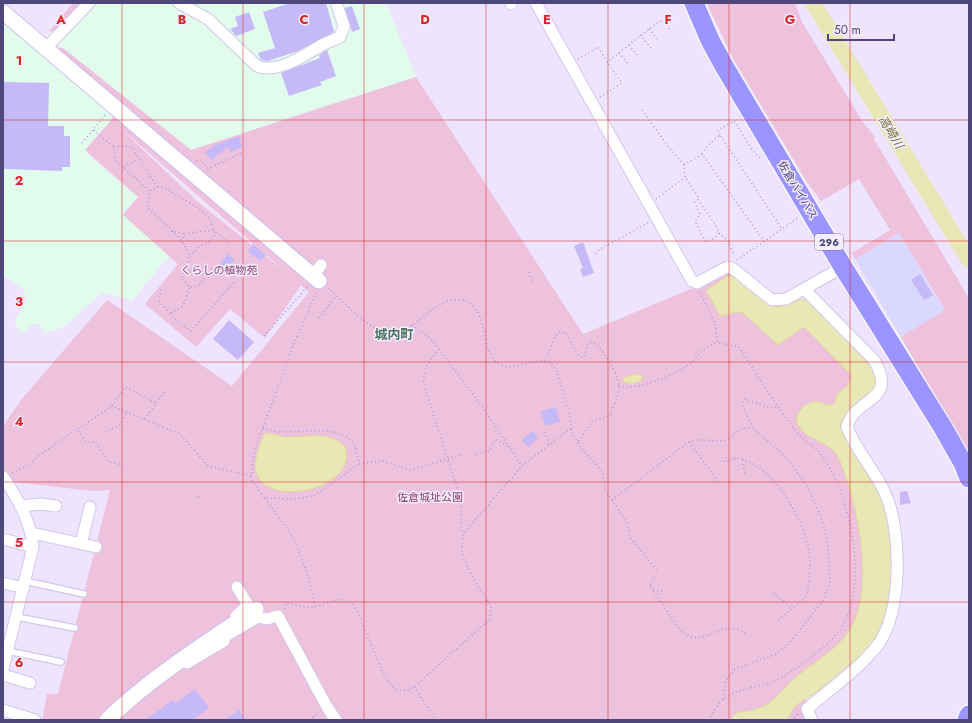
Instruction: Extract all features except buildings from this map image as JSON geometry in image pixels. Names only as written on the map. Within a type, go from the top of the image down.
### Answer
[{"type":"highway","name":"佐倉バイパス","points":[[694,3],[710,40],[843,267],[942,426],[963,462],[969,478]]},
{"type":"highway","points":[[967,720],[969,715]]},
{"type":"street","points":[[46,48],[89,3]]},
{"type":"street","points":[[179,3],[208,19],[257,66],[262,68],[279,66],[307,56],[318,47],[340,37],[344,26],[337,5]]},
{"type":"street","points":[[536,3],[692,281],[697,283],[727,267],[738,270],[772,300],[786,299],[843,267]]},
{"type":"street","points":[[3,12],[317,275]]},
{"type":"street","points":[[804,289],[874,360],[880,371],[882,385],[879,393],[853,416],[847,427],[885,493],[895,537],[897,572],[893,607],[878,645],[850,673],[807,709],[812,720]]},
{"type":"street","points":[[4,479],[27,518],[32,533],[33,547],[17,617],[3,668],[30,683]]},
{"type":"street","points":[[20,506],[41,504],[56,506]]},
{"type":"street","points":[[81,544],[90,507]]},
{"type":"street","points":[[32,533],[96,547]]},
{"type":"street","points":[[3,539],[33,547]]},
{"type":"street","points":[[3,583],[24,584]]},
{"type":"street","points":[[154,672],[184,653],[188,647],[217,626],[225,624],[248,605],[247,601],[237,587]]},
{"type":"street","points":[[107,720],[122,706],[185,658],[256,609]]},
{"type":"street","points":[[163,682],[198,656],[202,656],[224,642],[224,637],[258,617],[268,619],[278,616],[327,707],[336,720]]},
{"type":"street","points":[[3,710],[36,720]]},
{"type":"lane","points":[[24,584],[84,594]]},
{"type":"lane","points":[[17,617],[75,628]]},
{"type":"lane","points":[[8,651],[61,662]]},
{"type":"path","points":[[607,62],[657,23],[662,21],[670,30]]},
{"type":"path","points":[[649,29],[659,41]]},
{"type":"path","points":[[640,35],[651,48]]},
{"type":"path","points":[[629,45],[638,56]]},
{"type":"path","points":[[569,63],[598,47],[622,83],[591,103]]},
{"type":"path","points":[[620,52],[629,65]]},
{"type":"path","points":[[82,143],[113,105]]},
{"type":"path","points":[[642,110],[667,145],[684,165],[684,177],[698,195],[699,201],[701,201],[719,233],[728,241],[733,253]]},
{"type":"path","points":[[763,159],[755,154],[734,121],[718,130],[782,229]]},
{"type":"path","points":[[94,130],[114,147],[127,146],[133,149],[157,187]]},
{"type":"path","points":[[684,165],[702,154],[707,146],[720,135]]},
{"type":"path","points":[[114,147],[115,160],[150,191]]},
{"type":"path","points":[[191,168],[193,163],[201,160],[208,169],[243,152]]},
{"type":"path","points":[[702,154],[764,241]]},
{"type":"path","points":[[124,168],[138,159]]},
{"type":"path","points":[[648,205],[684,177]]},
{"type":"path","points":[[190,287],[181,278],[188,258],[188,253],[182,243],[147,207],[150,191],[157,187],[163,187],[202,210],[215,231],[230,243]]},
{"type":"path","points":[[699,201],[695,202],[700,215],[695,221],[706,241],[712,239],[719,233]]},
{"type":"path","points":[[727,267],[809,210]]},
{"type":"path","points":[[596,254],[600,249],[657,218]]},
{"type":"path","points":[[170,231],[185,234],[215,231]]},
{"type":"path","points":[[188,258],[200,246],[208,243],[215,235],[215,231]]},
{"type":"path","points":[[182,243],[185,234]]},
{"type":"path","points":[[190,287],[198,286],[214,268]]},
{"type":"path","points":[[529,272],[532,282]]},
{"type":"path","points":[[317,275],[337,296],[370,324],[385,333],[400,332],[442,303],[454,299],[465,301],[475,310],[483,328],[487,347],[494,360],[499,364],[512,366],[545,361],[550,362],[556,371],[570,416],[571,428],[578,442],[603,472],[604,486],[627,523],[630,537],[658,572]]},
{"type":"path","points":[[264,336],[317,275]]},
{"type":"path","points":[[314,607],[309,578],[294,539],[253,482],[251,476],[255,449],[317,275]]},
{"type":"path","points":[[161,289],[159,301],[179,323],[191,331],[234,282]]},
{"type":"path","points":[[697,283],[698,289],[716,326],[717,342]]},
{"type":"path","points":[[171,313],[183,306],[190,287]]},
{"type":"path","points":[[319,318],[337,296]]},
{"type":"path","points":[[412,325],[431,339],[439,349],[482,406],[522,466]]},
{"type":"path","points":[[545,361],[555,337],[560,332],[566,333],[581,358],[584,356],[589,343],[594,343],[607,357],[619,386],[610,416],[608,418],[592,421],[585,434],[578,442]]},
{"type":"path","points":[[619,386],[631,388],[643,386],[660,379],[690,364],[704,349],[717,342],[739,347],[796,432],[824,458],[837,484],[849,517],[853,540],[855,570],[848,615],[841,628],[828,642],[802,664],[781,679],[750,686],[723,699],[712,712],[709,720]]},
{"type":"path","points":[[278,616],[285,608],[286,603],[314,607],[340,599],[349,601],[354,606],[384,675],[390,684],[398,690],[404,691],[414,687],[490,619],[491,606],[473,578],[462,554],[462,500],[423,382],[427,365],[439,349]]},
{"type":"path","points":[[4,479],[29,465],[42,453],[78,431],[112,406],[125,387],[156,403]]},
{"type":"path","points":[[145,419],[165,391]]},
{"type":"path","points":[[723,699],[725,683],[735,669],[776,654],[787,646],[822,602],[830,582],[828,545],[824,525],[808,488],[788,459],[753,428],[743,406],[743,400],[770,408],[778,407]]},
{"type":"path","points":[[112,406],[127,411],[183,436],[208,466],[251,476]]},
{"type":"path","points":[[105,432],[120,426],[127,411]]},
{"type":"path","points":[[612,500],[677,449],[689,442],[697,439],[724,440],[744,427],[753,428]]},
{"type":"path","points":[[263,428],[280,431],[317,429],[330,431],[347,438],[355,446],[359,464]]},
{"type":"path","points":[[463,534],[522,466],[571,428]]},
{"type":"path","points":[[78,431],[86,442],[95,442],[108,461],[123,466]]},
{"type":"path","points":[[545,432],[549,445]]},
{"type":"path","points":[[476,454],[489,451],[495,439],[510,447]]},
{"type":"path","points":[[689,442],[718,481]]},
{"type":"path","points":[[265,498],[293,499],[314,496],[359,464],[382,461],[410,470],[460,455]]},
{"type":"path","points":[[736,459],[726,462],[724,461],[726,458],[733,457],[758,466],[778,485],[793,508],[808,542],[810,562],[807,596],[777,621]]},
{"type":"path","points":[[743,460],[745,476]]},
{"type":"path","points":[[654,577],[650,586],[652,590],[684,634],[694,637],[703,637],[726,627],[737,628],[747,634]]},
{"type":"path","points":[[652,590],[663,591]]},
{"type":"path","points":[[774,593],[793,608]]},
{"type":"path","points":[[414,687],[436,720]]},
{"type":"path","points":[[309,720],[327,707]]},
{"type":"shaded area","points":[[73,3],[386,3],[416,77],[191,150],[47,35]]},
{"type":"shaded area","points":[[3,20],[100,100],[113,118],[85,150],[94,160],[138,197],[123,213],[169,256],[132,301],[103,292],[64,327],[45,333],[39,324],[32,324],[23,334],[15,325],[16,319],[27,299],[23,289],[3,276]]},
{"type":"shaded area","points":[[899,233],[945,311],[901,337],[855,259]]},
{"type":"shaded area","points":[[734,275],[770,305],[783,306],[801,300],[809,301],[872,366],[877,380],[875,389],[843,418],[840,425],[848,442],[879,491],[885,506],[892,544],[893,565],[889,606],[876,638],[868,648],[815,693],[797,705],[789,716],[788,720],[730,720],[736,713],[759,708],[772,700],[796,677],[840,642],[850,629],[858,611],[862,591],[863,568],[861,544],[852,498],[846,477],[835,453],[824,444],[805,433],[796,420],[801,409],[807,404],[819,402],[830,405],[834,404],[837,394],[848,385],[852,376],[805,328],[802,328],[778,345],[743,313],[736,312],[720,316],[706,290],[728,276]]},
{"type":"shaded area","points":[[636,374],[643,376],[641,381],[630,383],[623,381],[623,378]]},
{"type":"shaded area","points":[[266,433],[285,437],[325,436],[333,438],[346,448],[345,464],[335,477],[320,486],[301,491],[283,491],[267,486],[257,476],[256,459],[258,449]]},
{"type":"green space","points":[[73,3],[83,3],[80,7],[76,7],[78,8],[57,31],[48,33]]},
{"type":"green space","points":[[707,3],[793,3],[796,5],[802,22],[863,122],[875,137],[874,139],[957,278],[959,278],[958,280],[969,298],[969,454],[901,337],[945,310],[899,233],[855,259],[852,253],[890,230],[859,179],[821,201],[807,182],[732,57]]},
{"type":"green space","name":"佐倉城址公園","points":[[63,48],[191,150],[416,77],[583,334],[693,288],[700,288],[727,274],[734,275],[773,306],[783,306],[804,299],[872,366],[858,406],[843,418],[840,425],[879,491],[864,652],[805,699],[809,703],[802,710],[808,720],[42,720],[47,694],[58,694],[110,490],[92,491],[14,482],[3,468],[3,426],[21,400],[107,300],[232,386],[309,292],[301,285],[265,338],[230,309],[196,347],[145,304],[178,264],[123,215],[138,197],[85,150],[113,118],[100,100],[42,52]],"holes":[[[118,126],[288,274],[198,202]]]},
{"type":"waterway","name":"高崎川","points":[[813,3],[969,260]]},
{"type":"district","name":"城内町","points":[[394,334]]},
{"type":"park label","name":"くらしの植物苑","points":[[219,270]]}]
